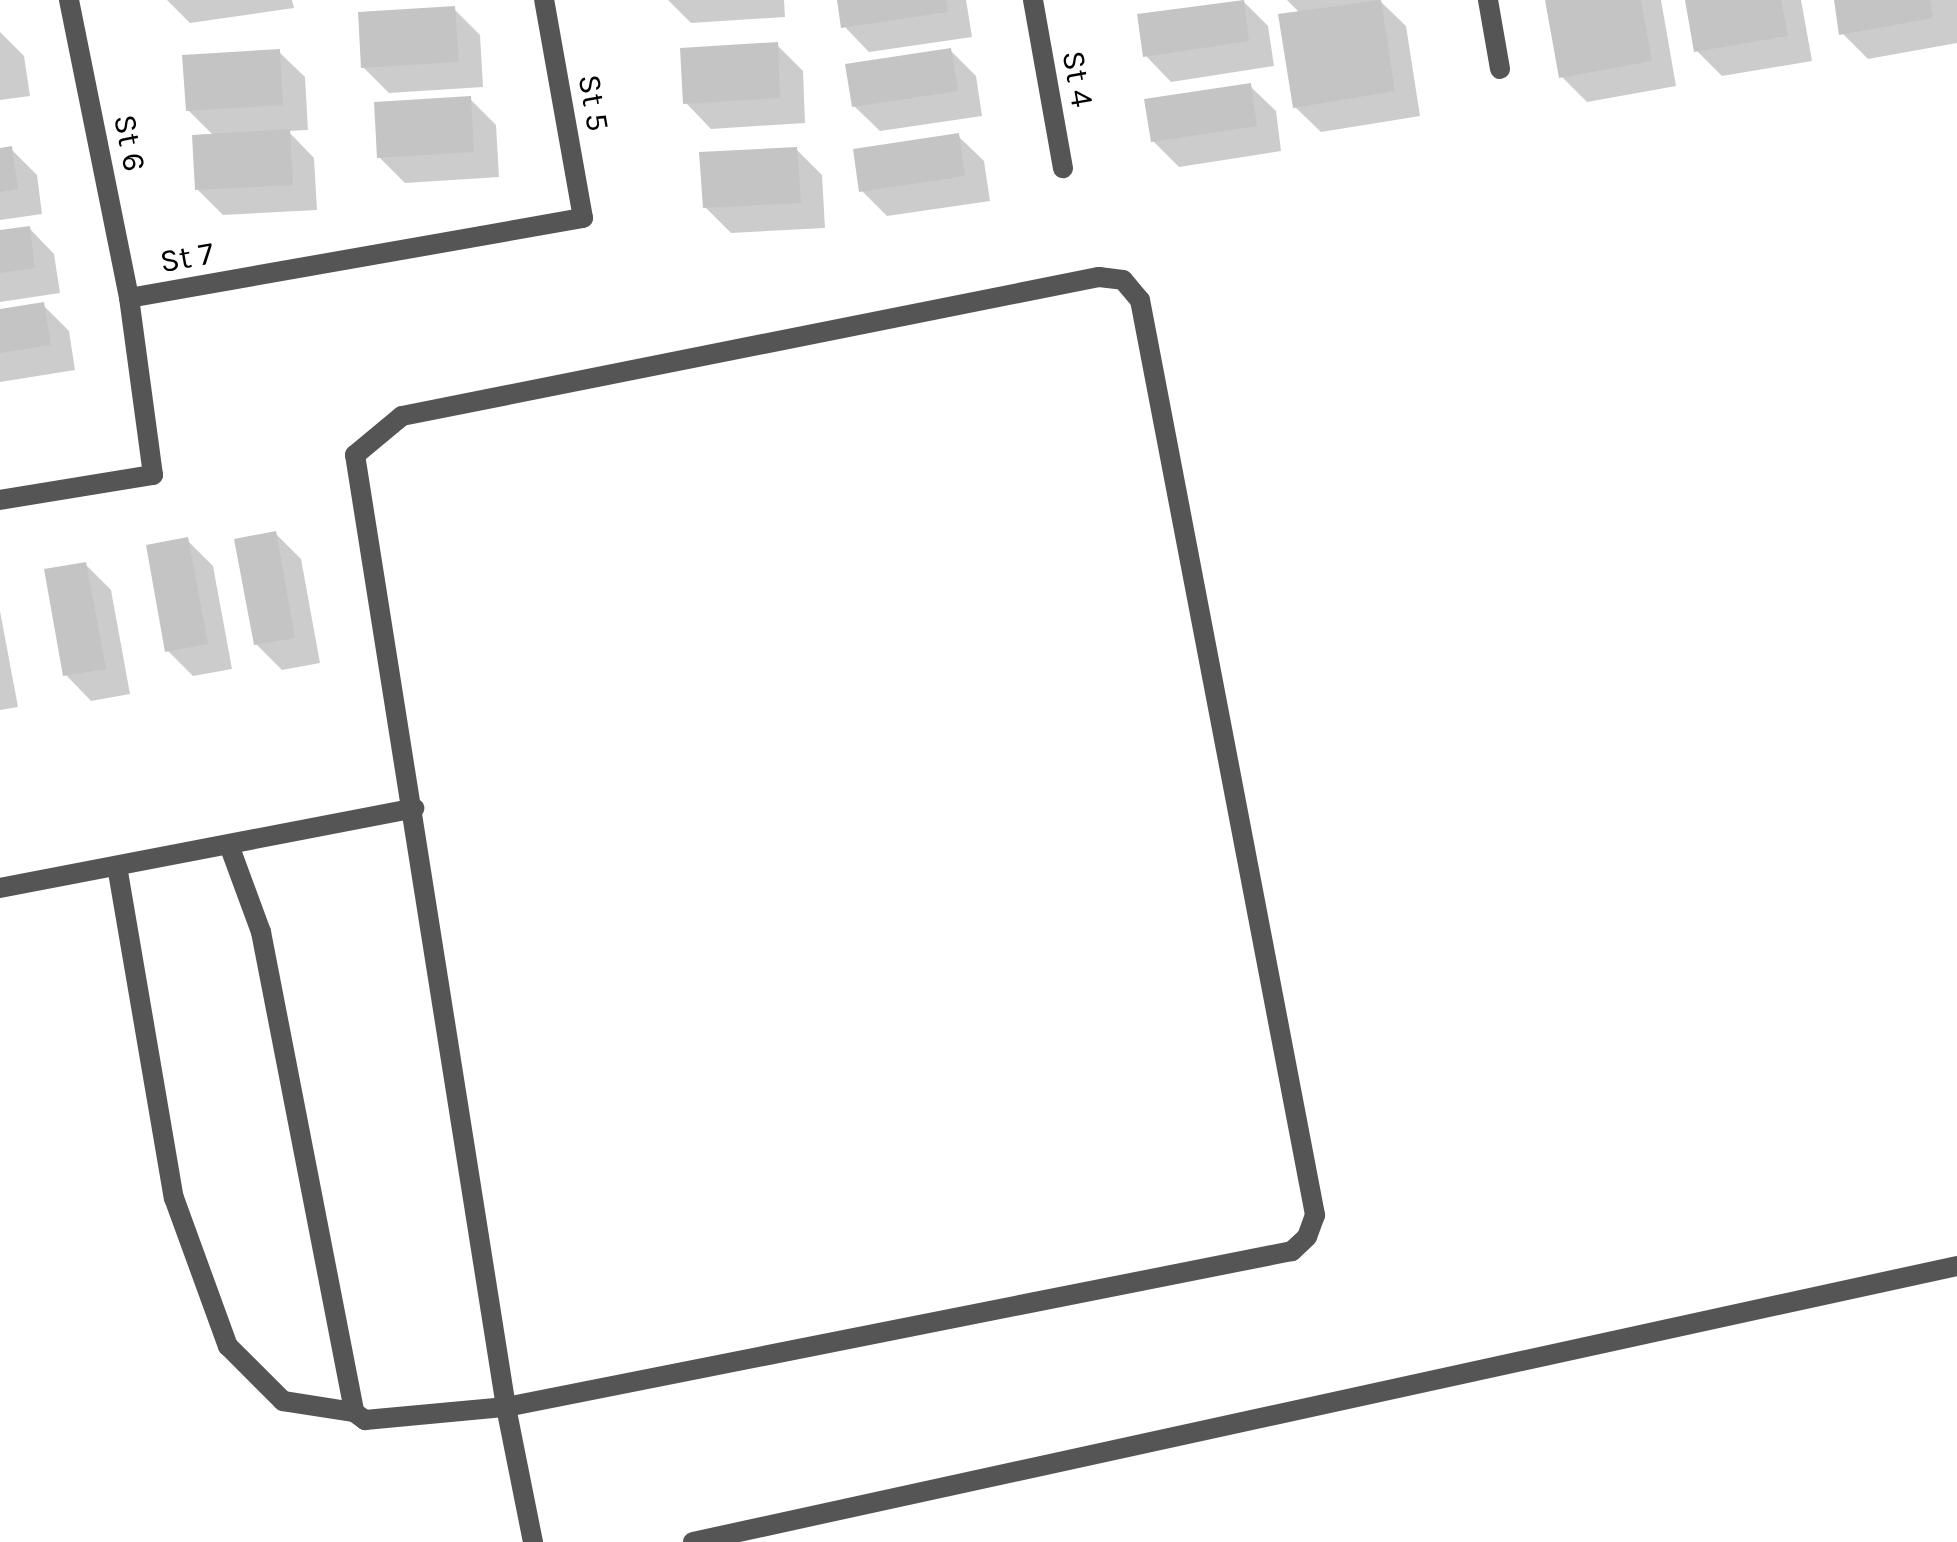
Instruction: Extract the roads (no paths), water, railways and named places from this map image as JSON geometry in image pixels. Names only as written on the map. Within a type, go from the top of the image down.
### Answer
[{"type":"street","name":"St 6","points":[[69,0],[129,298]]},
{"type":"street","name":"St 5","points":[[544,0],[583,218]]},
{"type":"street","name":"St 4","points":[[1032,0],[1063,168]]},
{"type":"street","points":[[1488,0],[1500,69]]},
{"type":"street","name":"St 7","points":[[0,500],[153,474],[129,298],[583,218]]},
{"type":"street","points":[[118,866],[174,1198],[228,1346],[282,1401],[354,1412],[365,1420],[506,1407],[1292,1250],[1307,1237],[1315,1215],[1140,300],[1123,280],[1099,278],[402,416],[374,431],[356,456],[506,1407],[533,1542]]},
{"type":"street","points":[[0,888],[414,808]]},
{"type":"street","points":[[229,845],[262,932],[354,1412]]},
{"type":"street","points":[[693,1542],[1957,1266]]}]
